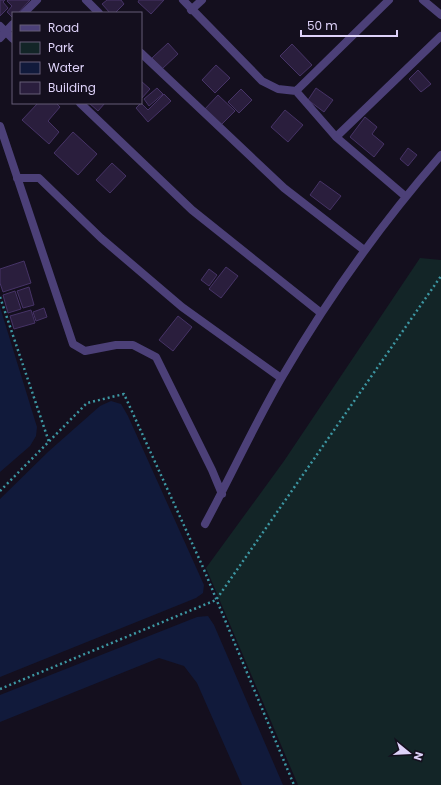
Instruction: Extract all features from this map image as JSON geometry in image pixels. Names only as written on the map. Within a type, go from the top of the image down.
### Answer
[{"type":"street","points":[[25,12],[37,0]]},
{"type":"street","points":[[86,0],[98,12]]},
{"type":"street","points":[[183,0],[191,10],[262,81],[278,89],[296,91],[336,136],[405,196]]},
{"type":"street","points":[[191,10],[202,0]]},
{"type":"street","points":[[296,91],[389,0]]},
{"type":"street","points":[[423,0],[441,15]]},
{"type":"street","points":[[12,25],[2,32],[12,38]]},
{"type":"street","points":[[336,136],[441,36]]},
{"type":"street","points":[[142,54],[284,188],[364,250]]},
{"type":"street","points":[[81,104],[192,210],[321,313]]},
{"type":"street","points":[[0,126],[73,344],[85,351],[116,345],[133,345],[156,357],[212,470],[222,494]]},
{"type":"street","points":[[205,524],[222,494],[281,378],[321,313],[364,250],[405,196],[441,155]]},
{"type":"street","points":[[17,178],[39,178],[101,238],[182,307],[281,378]]},
{"type":"path","points":[[0,689],[216,600],[441,276]]},
{"type":"path","points":[[0,297],[49,442]]},
{"type":"path","points":[[0,491],[87,403],[124,394],[216,600],[294,785]]},
{"type":"green space","points":[[420,258],[441,260],[441,785],[298,785],[206,568],[284,461]]},
{"type":"water","points":[[0,307],[37,427],[36,436],[30,446],[0,472]]},
{"type":"water","points":[[111,401],[121,404],[128,416],[204,585],[203,593],[196,598],[0,677],[0,499],[49,451],[100,406]]},
{"type":"water","points":[[208,616],[214,625],[283,785],[242,785],[197,683],[184,666],[159,658],[0,722],[0,695],[197,617]]},
{"type":"building","points":[[0,0],[5,0],[3,2],[8,8],[0,16]]},
{"type":"building","points":[[30,0],[19,12],[12,12],[12,17],[7,12],[12,6],[7,1]]},
{"type":"building","points":[[107,0],[121,0],[124,4],[116,12],[109,12],[102,4]]},
{"type":"building","points":[[139,0],[164,0],[151,14],[138,2]]},
{"type":"building","points":[[168,43],[178,54],[162,69],[152,58]]},
{"type":"building","points":[[292,44],[312,65],[300,76],[280,56]]},
{"type":"building","points":[[216,65],[230,78],[215,93],[202,80]]},
{"type":"building","points":[[418,70],[431,84],[421,92],[409,79]]},
{"type":"building","points":[[142,82],[150,89],[142,98]]},
{"type":"building","points":[[157,88],[163,94],[149,106],[144,99]]},
{"type":"building","points":[[316,88],[333,100],[324,112],[308,100]]},
{"type":"building","points":[[241,89],[252,100],[239,113],[228,102]]},
{"type":"building","points":[[164,94],[171,101],[148,122],[136,108],[142,104],[148,110]]},
{"type":"building","points":[[218,95],[235,111],[220,126],[204,110]]},
{"type":"building","points":[[37,104],[57,104],[60,107],[48,121],[59,132],[49,144],[22,120]]},
{"type":"building","points":[[90,104],[104,104],[98,111]]},
{"type":"building","points":[[285,110],[303,125],[288,142],[271,127]]},
{"type":"building","points":[[365,117],[377,127],[372,134],[384,144],[374,157],[350,137]]},
{"type":"building","points":[[73,132],[97,154],[78,175],[54,153]]},
{"type":"building","points":[[408,148],[417,155],[408,166],[400,159]]},
{"type":"building","points":[[112,163],[126,176],[110,193],[96,180]]},
{"type":"building","points":[[320,181],[341,196],[330,210],[310,195]]},
{"type":"building","points":[[24,261],[31,283],[3,292],[0,283],[0,269]]},
{"type":"building","points":[[226,267],[238,276],[221,298],[209,289]]},
{"type":"building","points":[[209,269],[217,275],[209,286],[201,280]]},
{"type":"building","points":[[29,287],[34,305],[23,308],[17,291]]},
{"type":"building","points":[[15,291],[21,309],[8,313],[3,295]]},
{"type":"building","points":[[44,308],[47,317],[36,321],[33,312]]},
{"type":"building","points":[[31,310],[35,323],[14,329],[10,316]]},
{"type":"building","points":[[178,316],[192,327],[173,351],[159,340]]}]
